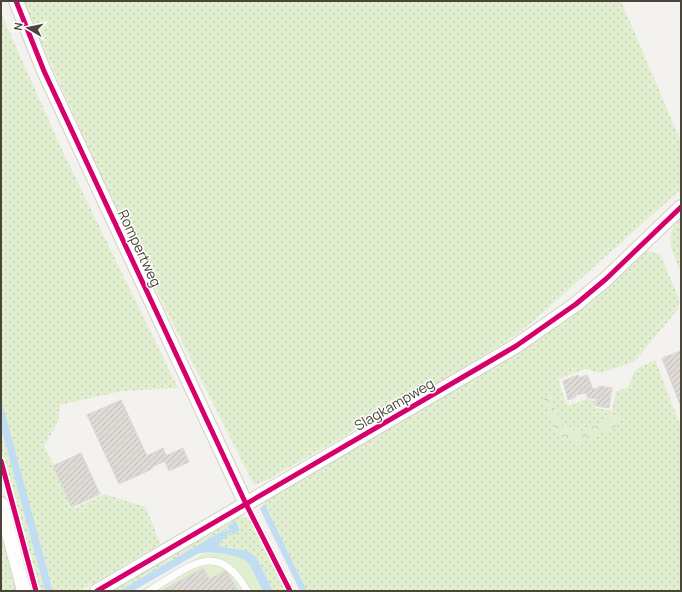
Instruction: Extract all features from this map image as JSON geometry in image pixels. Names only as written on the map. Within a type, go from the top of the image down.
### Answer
[{"type":"street","name":"Rompertweg","points":[[16,1],[44,71],[246,504]]},
{"type":"street","name":"Slagkampweg","points":[[97,591],[474,371],[547,326],[606,279],[681,207]]},
{"type":"street","points":[[1,504],[24,591]]},
{"type":"lane","points":[[149,591],[198,562],[211,560],[227,565],[239,576],[247,591]]},
{"type":"green space","points":[[23,1],[621,1],[681,142],[681,189],[516,335],[443,380],[267,480],[254,485],[139,256],[99,171]]},
{"type":"green space","points":[[1,13],[63,152],[178,388],[122,391],[60,405],[58,422],[44,446],[75,508],[104,494],[146,507],[160,544],[80,591],[53,591],[1,398]]},
{"type":"green space","points":[[681,218],[681,273],[672,252],[671,238],[675,225]]},
{"type":"green space","points":[[644,250],[660,254],[679,299],[678,309],[635,361],[601,373],[585,369],[558,379],[567,406],[587,399],[596,401],[595,408],[612,411],[616,391],[622,390],[629,385],[634,372],[637,369],[655,360],[681,427],[681,591],[307,591],[263,501],[454,387]],"holes":[[[550,394],[562,427],[580,432],[614,416],[581,443],[558,436],[544,397]]]},
{"type":"green space","points":[[550,394],[562,427],[580,432],[614,416],[620,417],[621,424],[582,443],[558,436],[543,397]]},
{"type":"green space","points":[[1,427],[45,591],[39,591],[1,452]]},
{"type":"green space","points":[[236,515],[244,517],[252,522],[286,591],[273,591],[256,557],[248,551],[222,547],[219,545],[227,534],[241,529],[236,521],[225,532],[224,530],[119,591],[103,591]]},
{"type":"green space","points":[[1,536],[16,591],[1,591]]},
{"type":"green space","points":[[205,553],[228,554],[244,559],[248,562],[263,591],[139,591]]},
{"type":"water","points":[[1,398],[53,591],[45,591],[1,427]]},
{"type":"water","points":[[264,504],[307,591],[300,591],[260,509]]},
{"type":"water","points":[[236,521],[240,530],[233,535],[231,532],[227,534],[228,536],[221,541],[219,545],[222,547],[248,551],[256,557],[273,591],[263,591],[250,566],[244,560],[231,555],[208,552],[197,554],[133,591],[119,591],[224,530],[225,532],[229,530],[228,526]]},
{"type":"building","points":[[681,351],[681,407],[662,358]]},
{"type":"building","points":[[578,375],[579,378],[587,375],[593,389],[599,388],[599,386],[612,388],[609,408],[596,406],[597,399],[588,398],[586,393],[575,395],[576,397],[568,400],[563,381]]},
{"type":"building","points":[[121,400],[147,456],[163,448],[166,456],[163,457],[165,461],[152,467],[152,469],[119,484],[87,415]]},
{"type":"building","points":[[183,448],[189,462],[169,471],[163,457]]},
{"type":"building","points":[[81,453],[100,494],[72,507],[53,466]]},
{"type":"building","points":[[203,568],[210,579],[226,570],[238,591],[162,591]]},
{"type":"cycle path","points":[[16,1],[44,71],[246,504],[290,591]]},
{"type":"cycle path","points":[[97,591],[516,346],[576,304],[606,279],[681,207]]},
{"type":"cycle path","points":[[1,461],[36,591]]}]
